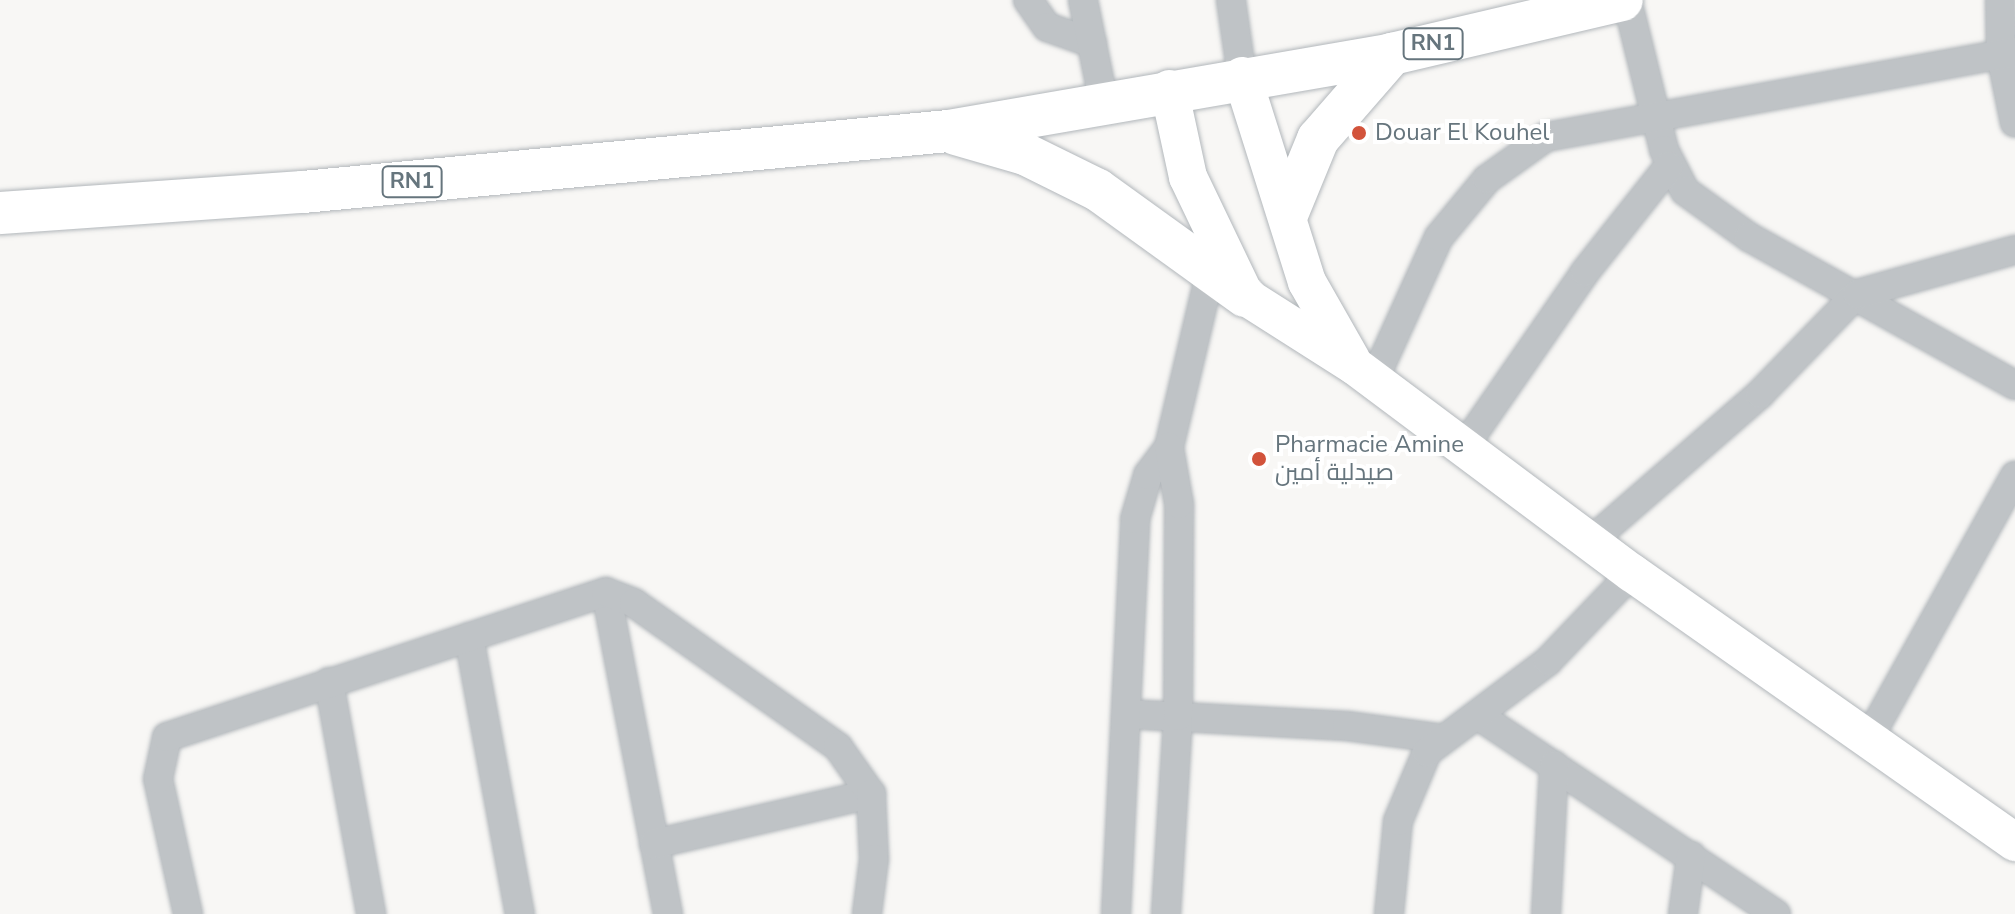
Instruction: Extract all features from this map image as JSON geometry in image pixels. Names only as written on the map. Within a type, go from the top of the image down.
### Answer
[{"type":"main road","name":"RN1","points":[[0,213],[333,189],[948,131],[1242,76],[1392,54],[1625,0]]},
{"type":"main road","points":[[1288,212],[1318,139],[1392,54]]},
{"type":"main road","points":[[1242,76],[1288,212],[1307,282],[1364,373]]},
{"type":"main road","points":[[1169,89],[1188,177],[1245,296]]},
{"type":"main road","points":[[948,131],[1065,171],[1245,296],[1364,373],[1632,573],[2015,842]]},
{"type":"street","points":[[1028,0],[1047,27],[1092,43]]},
{"type":"street","points":[[1083,0],[1104,103]]},
{"type":"street","points":[[1231,0],[1242,76]]},
{"type":"street","points":[[1625,0],[1669,166],[1685,191],[1713,213],[2015,385]]},
{"type":"street","points":[[2000,0],[2015,123]]},
{"type":"street","points":[[1364,373],[1439,237],[1487,179],[1546,137],[2008,54]]},
{"type":"street","points":[[1464,447],[1585,272],[1669,166]]},
{"type":"street","points":[[1591,541],[1760,394],[1857,294],[2015,250]]},
{"type":"street","points":[[1166,914],[1178,716],[1179,504],[1169,447],[1211,270]]},
{"type":"street","points":[[1116,914],[1135,519],[1148,475],[1169,447]]},
{"type":"street","points":[[1869,738],[2015,476]]},
{"type":"street","points":[[1389,914],[1398,821],[1427,752],[1438,738],[1479,716],[1575,636],[1632,573]]},
{"type":"street","points":[[606,592],[668,914]]},
{"type":"street","points":[[188,914],[158,779],[167,737],[606,592],[634,603],[838,747],[871,794],[874,859],[867,914]]},
{"type":"street","points":[[469,637],[520,914]]},
{"type":"street","points":[[329,682],[371,914]]},
{"type":"street","points":[[1126,714],[1347,726],[1438,738]]},
{"type":"street","points":[[1479,716],[1776,914]]},
{"type":"street","points":[[1546,914],[1554,765]]},
{"type":"street","points":[[654,844],[871,794]]},
{"type":"street","points":[[1683,914],[1691,856]]},
{"type":"place","name":"Douar El Kouhel","points":[[1359,133]]},
{"type":"place","name":"Pharmacie Amine صيدلية أمين","points":[[1259,459]]}]
